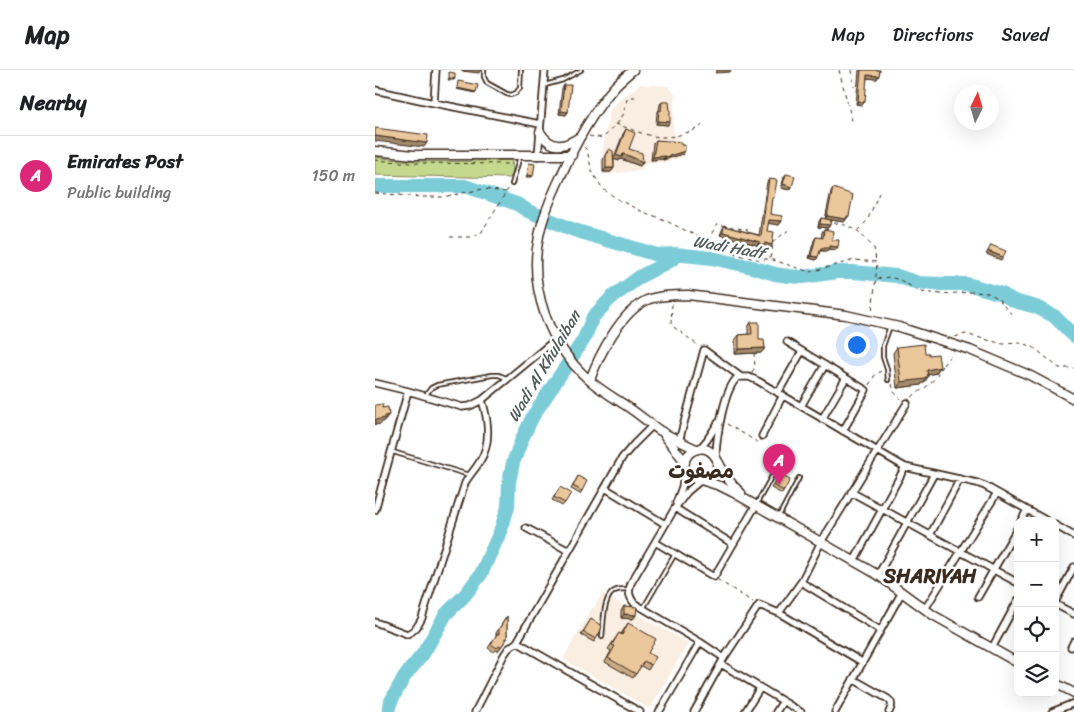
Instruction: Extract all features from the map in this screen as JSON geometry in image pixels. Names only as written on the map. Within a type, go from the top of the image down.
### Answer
[{"type":"street","points":[[434,104],[436,70]]},
{"type":"street","points":[[538,156],[545,70]]},
{"type":"street","points":[[633,70],[603,100],[571,155],[544,217],[535,258],[540,301],[556,339],[575,366],[590,380],[655,427],[679,441],[698,449],[711,451],[730,482],[747,500]]},
{"type":"street","points":[[375,90],[540,128],[548,142],[561,146],[581,138]]},
{"type":"street","points":[[375,151],[414,155],[571,155]]},
{"type":"street","points":[[590,380],[595,366],[619,324],[632,309],[647,300],[688,295],[846,315],[890,325],[970,350],[1029,376],[1074,399]]},
{"type":"street","points":[[375,382],[462,407],[470,406],[482,400],[556,339]]},
{"type":"street","points":[[787,342],[866,390],[843,431]]},
{"type":"street","points":[[679,441],[704,350],[741,377]]},
{"type":"street","points":[[763,436],[780,394],[802,352]]},
{"type":"street","points":[[801,406],[825,365]]},
{"type":"street","points":[[675,508],[689,454],[698,449],[711,435],[720,419],[735,380],[741,377],[749,377],[905,467],[977,483],[1040,517]]},
{"type":"street","points":[[822,419],[846,378]]},
{"type":"street","points":[[375,510],[408,391]]},
{"type":"street","points":[[375,622],[407,634],[416,628],[422,618],[465,484],[485,450],[487,415],[482,400]]},
{"type":"street","points":[[779,613],[801,582],[821,542],[907,403]]},
{"type":"street","points":[[720,419],[716,459],[718,465],[715,473],[712,477],[702,481],[687,492],[675,508],[631,583],[629,596],[635,603],[700,642],[722,661],[760,688],[801,712]]},
{"type":"street","points":[[655,427],[673,445],[689,475],[696,480],[720,486],[757,505],[878,575],[933,615],[1014,661]]},
{"type":"street","points":[[475,712],[504,655],[517,642],[622,458],[634,444],[655,427]]},
{"type":"street","points":[[854,561],[905,467]]},
{"type":"street","points":[[878,575],[934,474]]},
{"type":"street","points":[[931,536],[959,479]]},
{"type":"street","points":[[605,488],[665,524]]},
{"type":"street","points":[[851,492],[1014,581]]},
{"type":"street","points":[[925,609],[997,493]]},
{"type":"street","points":[[655,542],[713,577],[757,505]]},
{"type":"street","points":[[675,508],[733,544]]},
{"type":"street","points":[[1023,517],[1027,510]]},
{"type":"street","points":[[526,528],[569,551]]},
{"type":"street","points":[[1059,528],[1074,536]]},
{"type":"street","points":[[978,596],[1014,534]]},
{"type":"street","points":[[1059,596],[1074,568]]},
{"type":"street","points":[[801,582],[880,630]]},
{"type":"street","points":[[835,712],[902,592]]},
{"type":"street","points":[[694,712],[722,661],[759,605],[779,613],[862,662]]},
{"type":"street","points":[[1059,605],[1074,614]]},
{"type":"street","points":[[992,648],[1014,607]]},
{"type":"street","points":[[517,642],[640,712]]},
{"type":"street","points":[[659,712],[700,642]]},
{"type":"street","points":[[853,679],[888,699],[892,706],[889,712]]},
{"type":"street","points":[[1059,685],[1074,693]]},
{"type":"street","points":[[745,712],[760,688]]},
{"type":"street","points":[[776,712],[783,701]]},
{"type":"street","points":[[1052,712],[1074,703]]},
{"type":"lane","points":[[483,70],[486,81],[511,95],[516,93],[519,88],[521,70]]},
{"type":"lane","points":[[543,85],[563,80],[581,70]]},
{"type":"lane","points":[[512,184],[520,156]]},
{"type":"lane","points":[[888,380],[883,357],[883,346],[890,325]]},
{"type":"lane","points":[[425,396],[431,388],[437,385],[492,375],[499,375],[507,379]]},
{"type":"lane","points":[[391,451],[469,476]]},
{"type":"lane","points":[[757,505],[783,456]]},
{"type":"lane","points":[[778,517],[799,478]]},
{"type":"lane","points":[[643,608],[675,554]]},
{"type":"lane","points":[[602,637],[606,604],[609,596],[617,590],[629,589]]},
{"type":"path","points":[[839,70],[852,121]]},
{"type":"path","points":[[852,70],[854,87]]},
{"type":"path","points":[[638,97],[627,99],[623,115],[605,137],[581,138],[587,150],[592,172],[603,189],[619,200],[643,212],[739,255],[755,259],[770,259],[810,272],[854,260],[877,262]]},
{"type":"path","points":[[617,124],[651,136],[663,138],[679,136],[700,128],[705,121]]},
{"type":"path","points":[[449,237],[471,237],[481,233],[512,184]]},
{"type":"path","points":[[375,194],[443,197],[483,189],[506,192]]},
{"type":"path","points":[[858,231],[867,222],[879,193]]},
{"type":"path","points":[[834,223],[845,225],[858,231],[874,248],[877,262],[877,279],[873,296],[872,321]]},
{"type":"path","points":[[709,242],[717,224],[749,230]]},
{"type":"path","points":[[770,259],[774,241],[791,229]]},
{"type":"path","points":[[877,279],[889,277],[900,280],[920,292],[941,294],[988,293],[998,298],[1008,311],[1015,316]]},
{"type":"path","points":[[671,296],[671,324],[704,350]]},
{"type":"path","points":[[888,380],[898,397],[907,403],[915,393],[927,386],[938,374],[941,366],[953,352],[955,336],[965,334],[1003,344],[1019,343],[1032,346],[1059,368],[1074,368]]},
{"type":"path","points":[[749,377],[755,367],[754,353]]},
{"type":"path","points":[[866,390],[875,374],[887,370]]},
{"type":"path","points":[[720,419],[759,443],[763,436]]},
{"type":"path","points":[[713,577],[759,605]]},
{"type":"shaded area","points":[[640,84],[668,86],[675,94],[673,132],[685,146],[685,156],[667,162],[643,163],[643,170],[602,175],[601,161],[610,109]]},
{"type":"shaded area","points":[[602,593],[688,643],[650,709],[563,659]]},
{"type":"green space","points":[[375,157],[425,161],[510,160],[513,169],[510,178],[375,175]]},
{"type":"building","points":[[861,70],[880,70],[879,76],[867,75],[865,102],[858,101]]},
{"type":"building","points":[[449,72],[455,73],[455,79],[449,78]]},
{"type":"building","points":[[458,81],[478,85],[476,92],[457,88]]},
{"type":"building","points":[[564,85],[571,85],[568,112],[561,111]]},
{"type":"building","points":[[662,102],[669,102],[670,122],[658,121]]},
{"type":"building","points":[[375,128],[428,135],[427,143],[375,136]]},
{"type":"building","points":[[626,129],[635,133],[629,149],[642,153],[643,162],[627,155],[623,154],[622,157],[616,155]]},
{"type":"building","points":[[656,140],[681,142],[681,145],[685,145],[685,151],[666,157],[653,157]]},
{"type":"building","points":[[609,149],[613,151],[614,168],[606,168],[606,156]]},
{"type":"building","points":[[529,163],[535,164],[533,176],[527,175]]},
{"type":"building","points":[[786,174],[795,176],[792,187],[783,184]]},
{"type":"building","points":[[769,179],[777,180],[770,214],[782,216],[782,221],[769,220],[767,231],[774,232],[772,245],[759,244],[760,242],[723,232],[724,226],[761,236]]},
{"type":"building","points":[[833,188],[853,195],[849,216],[846,219],[827,216]]},
{"type":"building","points":[[821,218],[831,220],[830,225],[820,224]]},
{"type":"building","points":[[824,229],[833,231],[832,240],[839,240],[838,247],[829,246],[829,248],[821,248],[818,257],[811,256],[816,237],[823,238]]},
{"type":"building","points":[[991,245],[1006,251],[1003,257],[988,251]]},
{"type":"building","points":[[751,322],[759,322],[759,340],[764,340],[765,348],[739,349],[739,335],[752,334]]},
{"type":"building","points":[[924,344],[925,353],[929,353],[929,355],[938,354],[940,367],[927,370],[928,377],[925,377],[925,379],[901,382],[897,347]]},
{"type":"building","points":[[383,404],[382,408],[388,407],[389,415],[375,420],[375,405]]},
{"type":"building","points":[[779,474],[790,480],[784,491],[773,485]]},
{"type":"building","points":[[578,476],[587,481],[582,491],[573,486]]},
{"type":"building","points":[[560,487],[571,493],[565,503],[554,497]]},
{"type":"building","points":[[624,606],[637,607],[636,615],[624,614]]},
{"type":"building","points":[[507,616],[507,639],[505,638],[501,647],[497,648],[491,644],[497,634],[499,634],[499,629]]},
{"type":"building","points":[[591,619],[602,626],[596,639],[583,632]]},
{"type":"building","points":[[628,623],[656,639],[648,653],[656,657],[651,665],[644,661],[636,674],[608,658],[615,646],[612,645],[617,636],[619,633],[622,635]]},
{"type":"waterway","name":"Wadi Hadf","points":[[375,186],[465,186],[517,204],[528,211],[574,230],[657,255],[674,254],[712,258],[789,276],[803,277],[837,272],[853,272],[897,276],[918,283],[967,284],[1002,294],[1014,301],[1036,307],[1054,316],[1074,336]]},
{"type":"waterway","name":"Wadi Al Khulaiban","points":[[389,712],[391,701],[404,677],[423,654],[446,614],[465,595],[481,574],[500,532],[508,507],[509,482],[513,463],[522,439],[533,416],[584,339],[593,317],[611,298],[641,276],[678,255]]},
{"type":"place","name":"Emirates Post","points":[[779,485]]},
{"type":"district","name":"مصفوت","points":[[701,471]]},
{"type":"district","name":"SHARIYAH","points":[[930,576]]}]
